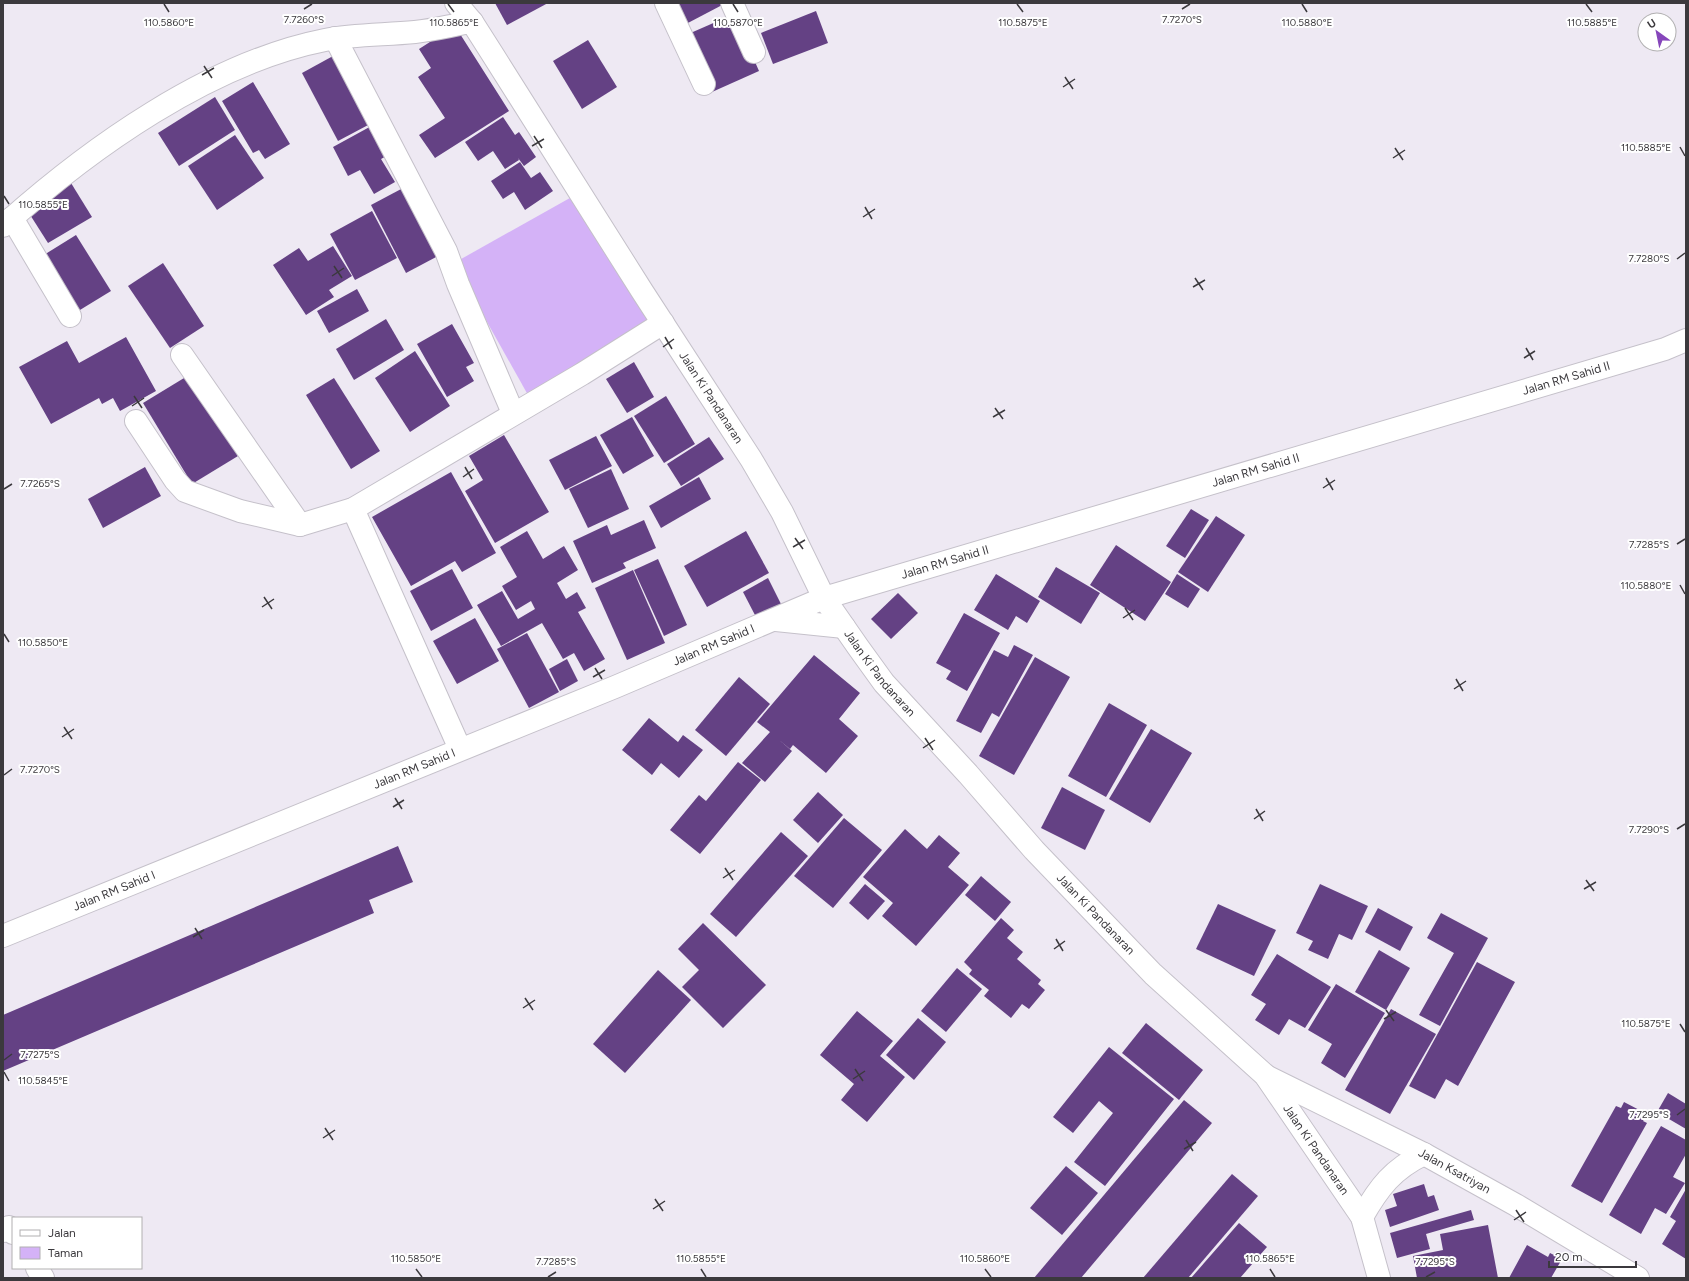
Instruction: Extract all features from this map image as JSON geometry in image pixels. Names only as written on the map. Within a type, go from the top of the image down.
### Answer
[{"type":"street","name":"Jalan Ki Pandanaran","points":[[456,3],[472,22],[751,459],[782,512],[824,598],[884,683],[968,774],[1034,850],[1153,974],[1265,1075],[1362,1217],[1379,1278]]},
{"type":"street","points":[[666,3],[704,84]]},
{"type":"street","points":[[732,3],[754,52]]},
{"type":"street","points":[[70,316],[7,222],[45,189],[116,137],[171,101],[239,67],[283,51],[335,38],[415,32],[472,22]]},
{"type":"street","points":[[335,38],[446,250],[458,284],[513,413]]},
{"type":"street","points":[[136,421],[175,480],[186,491],[240,511],[300,525],[353,509],[513,413],[582,374],[663,323]]},
{"type":"street","name":"Jalan RM Sahid II","points":[[824,598],[1658,351],[1686,340]]},
{"type":"street","points":[[182,355],[300,525]]},
{"type":"street","points":[[353,509],[460,749]]},
{"type":"street","name":"Jalan RM Sahid I","points":[[3,936],[824,598]]},
{"type":"street","points":[[773,620],[844,627]]},
{"type":"street","name":"Jalan Ksatriyan","points":[[1265,1075],[1424,1154],[1516,1205],[1638,1278]]},
{"type":"street","points":[[1362,1217],[1375,1194],[1389,1178],[1408,1162],[1424,1154]]},
{"type":"street","points":[[38,1269],[43,1278]]},
{"type":"green space","points":[[577,194],[651,327],[528,395],[454,263]]},
{"type":"building","points":[[495,3],[548,3],[507,25]]},
{"type":"building","points":[[675,3],[726,3],[686,24]]},
{"type":"building","points":[[816,11],[828,43],[773,64],[761,33]]},
{"type":"building","points":[[734,14],[759,71],[712,92],[686,35]]},
{"type":"building","points":[[455,26],[509,111],[435,158],[419,135],[445,118],[418,77],[431,68],[419,49]]},
{"type":"building","points":[[588,40],[617,87],[582,109],[553,61]]},
{"type":"building","points":[[333,56],[370,124],[338,141],[302,73]]},
{"type":"building","points":[[253,82],[290,144],[265,159],[259,150],[253,153],[222,101]]},
{"type":"building","points":[[215,97],[235,130],[179,166],[158,133]]},
{"type":"building","points":[[503,117],[515,135],[519,132],[536,157],[524,166],[518,158],[519,160],[505,169],[493,151],[478,161],[465,142]]},
{"type":"building","points":[[375,124],[392,153],[381,159],[395,182],[374,194],[360,170],[348,176],[333,147]]},
{"type":"building","points":[[235,135],[264,178],[217,210],[188,166]]},
{"type":"building","points":[[520,162],[531,178],[540,172],[553,191],[525,210],[514,192],[503,199],[491,181]]},
{"type":"building","points":[[71,183],[92,217],[48,243],[27,210]]},
{"type":"building","points":[[403,188],[438,256],[406,273],[371,205]]},
{"type":"building","points":[[372,211],[397,258],[355,280],[330,234]]},
{"type":"building","points":[[76,235],[111,291],[75,313],[39,258]]},
{"type":"building","points":[[333,246],[352,276],[329,290],[334,297],[306,315],[273,265],[299,248],[308,261]]},
{"type":"building","points":[[163,263],[204,326],[170,348],[128,286]]},
{"type":"building","points":[[357,289],[369,311],[329,333],[317,311]]},
{"type":"building","points":[[386,319],[404,350],[354,380],[336,349]]},
{"type":"building","points":[[452,324],[474,363],[466,367],[474,381],[447,397],[417,344]]},
{"type":"building","points":[[126,337],[156,391],[120,411],[113,398],[102,404],[99,398],[51,424],[19,367],[67,341],[79,363]]},
{"type":"building","points":[[415,351],[450,406],[410,432],[375,378]]},
{"type":"building","points":[[634,362],[654,397],[627,413],[606,379]]},
{"type":"building","points":[[189,375],[238,456],[192,484],[143,403]]},
{"type":"building","points":[[334,378],[380,451],[351,469],[306,395]]},
{"type":"building","points":[[666,396],[695,444],[664,463],[634,416]]},
{"type":"building","points":[[632,417],[654,456],[623,474],[600,435]]},
{"type":"building","points":[[504,435],[549,512],[495,543],[465,491],[483,480],[469,456]]},
{"type":"building","points":[[596,436],[612,466],[565,490],[549,460]]},
{"type":"building","points":[[709,437],[724,459],[681,486],[667,464]]},
{"type":"building","points":[[145,467],[161,496],[103,528],[88,499]]},
{"type":"building","points":[[611,469],[629,509],[588,528],[569,489]]},
{"type":"building","points":[[451,472],[496,553],[462,572],[455,561],[411,586],[372,517]]},
{"type":"building","points":[[699,477],[711,499],[661,528],[649,506]]},
{"type":"building","points":[[1191,509],[1209,520],[1185,558],[1166,546]]},
{"type":"building","points":[[1216,516],[1245,535],[1208,592],[1178,572]]},
{"type":"building","points":[[644,520],[656,548],[623,563],[626,568],[592,583],[573,541],[607,525],[611,535]]},
{"type":"building","points":[[527,531],[543,559],[564,546],[578,570],[557,583],[566,599],[577,592],[586,608],[578,612],[605,659],[584,671],[574,653],[563,659],[542,623],[501,646],[477,605],[502,591],[518,619],[535,609],[531,601],[516,610],[502,586],[517,577],[500,547]]},
{"type":"building","points":[[746,531],[769,573],[707,607],[684,566]]},
{"type":"building","points":[[1116,545],[1171,582],[1145,621],[1090,585]]},
{"type":"building","points":[[658,559],[687,625],[664,636],[634,570]]},
{"type":"building","points":[[1056,567],[1100,593],[1081,624],[1038,597]]},
{"type":"building","points":[[452,569],[473,608],[431,631],[410,591]]},
{"type":"building","points":[[633,570],[665,643],[627,660],[595,588]]},
{"type":"building","points":[[996,574],[1040,601],[1027,623],[1016,616],[1008,630],[974,610]]},
{"type":"building","points":[[1177,574],[1200,589],[1188,608],[1165,594]]},
{"type":"building","points":[[768,578],[781,604],[756,617],[743,592]]},
{"type":"building","points":[[898,593],[918,613],[891,639],[871,619]]},
{"type":"building","points":[[964,613],[1000,633],[967,691],[946,679],[951,671],[936,663]]},
{"type":"building","points":[[475,618],[499,661],[457,684],[433,641]]},
{"type":"building","points":[[527,633],[559,692],[529,708],[497,649]]},
{"type":"building","points":[[1014,645],[1033,655],[999,717],[992,713],[981,733],[956,721],[994,650],[1008,657]]},
{"type":"building","points":[[814,655],[860,693],[839,719],[858,736],[826,773],[793,745],[790,749],[778,739],[792,751],[765,782],[742,763],[770,732],[757,722]]},
{"type":"building","points":[[1035,657],[1070,677],[1014,775],[979,756]]},
{"type":"building","points":[[567,659],[578,681],[560,691],[549,669]]},
{"type":"building","points":[[739,677],[770,704],[726,756],[695,730]]},
{"type":"building","points":[[1109,703],[1147,725],[1106,797],[1068,776]]},
{"type":"building","points":[[649,718],[678,742],[683,735],[703,750],[679,778],[661,763],[652,775],[622,750]]},
{"type":"building","points":[[1151,729],[1192,753],[1150,823],[1109,799]]},
{"type":"building","points":[[738,762],[761,780],[700,854],[670,830],[699,795],[706,801]]},
{"type":"building","points":[[1062,787],[1105,810],[1085,850],[1041,828]]},
{"type":"building","points":[[818,792],[843,815],[818,843],[793,820]]},
{"type":"building","points":[[844,818],[882,850],[833,908],[794,876]]},
{"type":"building","points":[[905,829],[927,849],[939,835],[960,853],[948,867],[969,885],[916,946],[882,916],[893,903],[863,877]]},
{"type":"building","points":[[781,832],[808,856],[736,937],[710,914]]},
{"type":"building","points":[[398,846],[413,882],[369,900],[374,913],[3,1071],[3,1015]]},
{"type":"building","points":[[981,876],[1011,902],[995,921],[965,895]]},
{"type":"building","points":[[865,884],[885,901],[868,920],[849,903]]},
{"type":"building","points":[[1320,884],[1368,906],[1352,940],[1339,934],[1328,959],[1308,950],[1313,941],[1296,933]]},
{"type":"building","points":[[1218,904],[1276,930],[1254,976],[1196,949]]},
{"type":"building","points":[[1378,908],[1413,927],[1400,951],[1365,932]]},
{"type":"building","points":[[1441,913],[1488,938],[1440,1026],[1419,1015],[1454,953],[1427,938]]},
{"type":"building","points":[[1001,918],[1014,930],[1007,938],[1023,952],[1017,959],[1041,980],[1038,984],[1045,990],[1029,1009],[1022,1004],[1011,1018],[984,996],[989,990],[969,974],[972,970],[964,962]]},
{"type":"building","points":[[703,923],[766,985],[723,1028],[682,987],[699,970],[678,949]]},
{"type":"building","points":[[1379,950],[1410,968],[1386,1010],[1355,992]]},
{"type":"building","points":[[1277,954],[1331,987],[1305,1028],[1289,1019],[1279,1035],[1255,1020],[1266,1004],[1251,995]]},
{"type":"building","points":[[1477,962],[1515,982],[1458,1086],[1446,1079],[1435,1099],[1409,1086]]},
{"type":"building","points":[[957,968],[982,989],[946,1032],[921,1011]]},
{"type":"building","points":[[658,970],[691,1000],[625,1073],[593,1044]]},
{"type":"building","points":[[1336,984],[1385,1013],[1345,1078],[1321,1063],[1332,1044],[1308,1030]]},
{"type":"building","points":[[1391,1009],[1436,1034],[1390,1114],[1345,1090]]},
{"type":"building","points":[[857,1011],[893,1041],[880,1056],[905,1077],[867,1122],[841,1100],[854,1084],[820,1055]]},
{"type":"building","points":[[918,1018],[946,1042],[914,1080],[886,1055]]},
{"type":"building","points":[[1146,1023],[1203,1070],[1179,1100],[1122,1053]]},
{"type":"building","points":[[1109,1047],[1174,1099],[1105,1186],[1074,1162],[1113,1113],[1099,1101],[1073,1133],[1053,1117]]},
{"type":"building","points":[[1668,1093],[1686,1104],[1686,1129],[1657,1112]]},
{"type":"building","points":[[1184,1100],[1212,1123],[1081,1278],[1034,1278]]},
{"type":"building","points":[[1624,1102],[1647,1114],[1643,1121],[1647,1123],[1602,1203],[1571,1186],[1616,1106],[1621,1108]]},
{"type":"building","points":[[1661,1126],[1686,1140],[1686,1154],[1673,1177],[1685,1183],[1666,1214],[1655,1208],[1641,1234],[1609,1215]]},
{"type":"building","points":[[1066,1166],[1098,1193],[1062,1235],[1030,1208]]},
{"type":"building","points":[[1232,1174],[1258,1196],[1188,1278],[1143,1278]]},
{"type":"building","points":[[1424,1184],[1428,1197],[1434,1195],[1439,1210],[1390,1227],[1385,1210],[1397,1206],[1393,1194]]},
{"type":"building","points":[[1686,1189],[1686,1259],[1662,1244],[1676,1221],[1670,1217]]},
{"type":"building","points":[[1471,1210],[1474,1220],[1426,1234],[1430,1249],[1397,1258],[1390,1233]]},
{"type":"building","points":[[1239,1223],[1267,1247],[1240,1278],[1191,1278]]},
{"type":"building","points":[[1488,1225],[1498,1278],[1417,1278],[1413,1256],[1443,1250],[1440,1234]]},
{"type":"building","points":[[1527,1245],[1548,1257],[1550,1253],[1562,1259],[1551,1278],[1509,1278]]}]
